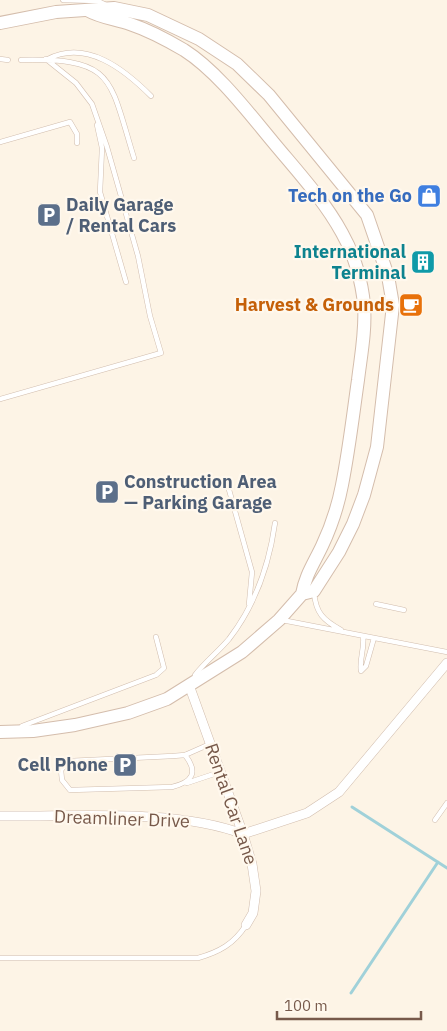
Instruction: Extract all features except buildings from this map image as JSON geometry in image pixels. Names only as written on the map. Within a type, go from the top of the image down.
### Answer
[{"type":"main road","points":[[0,23],[56,12],[87,10],[100,7],[114,8],[148,15],[218,50],[246,72],[281,108],[364,210],[372,226],[388,276],[394,305],[377,447],[364,495],[353,524],[338,552],[308,592],[242,652],[151,706],[108,719],[52,729],[3,732]]},
{"type":"main road","points":[[87,10],[101,18],[128,24],[165,40],[186,52],[208,69],[264,131],[318,197],[343,234],[362,294],[364,325],[342,485],[323,545],[305,577],[308,592]]},
{"type":"street","points":[[243,834],[307,813],[338,792],[447,663]]},
{"type":"street","name":"Rental Car Lane","points":[[189,685],[252,864],[256,891],[252,913],[246,925]]},
{"type":"street","name":"Dreamliner Drive","points":[[0,816],[171,818],[218,826],[243,834]]},
{"type":"lane","points":[[63,0],[98,1],[114,8]]},
{"type":"lane","points":[[46,59],[61,52],[83,54],[106,60],[127,73],[151,96]]},
{"type":"lane","points":[[0,399],[161,353],[150,316],[138,256],[107,147],[92,104],[76,83],[46,59]]},
{"type":"lane","points":[[21,60],[46,59],[82,63],[103,76],[115,95],[134,158]]},
{"type":"lane","points":[[0,60],[8,60]]},
{"type":"lane","points":[[92,104],[102,148],[100,192],[126,282]]},
{"type":"lane","points":[[0,142],[70,122],[77,134],[77,143]]},
{"type":"lane","points":[[226,479],[252,572],[249,607]]},
{"type":"lane","points":[[189,685],[204,664],[228,640],[256,596],[264,577],[275,523]]},
{"type":"lane","points":[[308,592],[321,618],[344,632]]},
{"type":"lane","points":[[376,604],[404,610]]},
{"type":"lane","points":[[279,620],[447,652]]},
{"type":"lane","points":[[363,636],[361,671],[366,666],[374,638]]},
{"type":"lane","points":[[3,732],[56,715],[156,676],[164,668],[156,638]]},
{"type":"lane","points":[[211,744],[185,754],[69,760],[62,770],[62,780],[70,790],[172,787],[221,772]]},
{"type":"lane","points":[[185,754],[192,763],[193,775],[186,783]]},
{"type":"lane","points":[[435,820],[447,803]]},
{"type":"lane","points":[[0,958],[198,958],[230,944],[246,925]]},
{"type":"waterway","points":[[352,807],[447,868]]},
{"type":"waterway","points":[[351,993],[438,862]]},
{"type":"place","name":"Tech on the Go","points":[[429,196]]},
{"type":"place","name":"Daily Garage / Rental Cars","points":[[49,215]]},
{"type":"place","name":"International Terminal","points":[[423,262]]},
{"type":"place","name":"Harvest & Grounds","points":[[411,305]]},
{"type":"place","name":"Construction Area — Parking Garage","points":[[107,492]]},
{"type":"place","name":"Cell Phone","points":[[125,765]]}]
